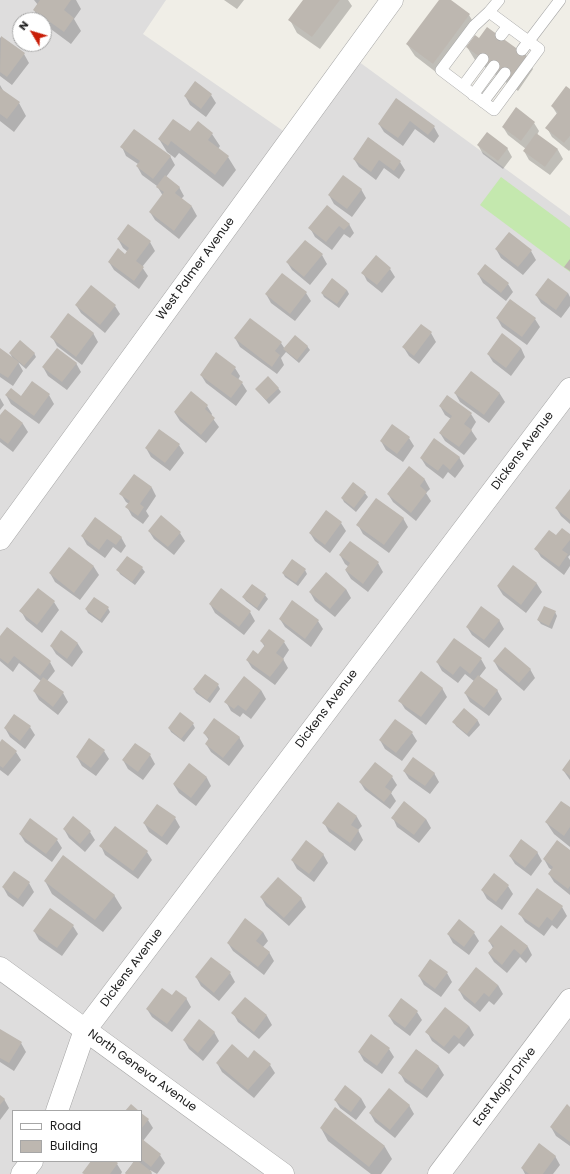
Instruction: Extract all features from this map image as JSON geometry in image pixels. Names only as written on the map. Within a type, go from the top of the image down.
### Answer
[{"type":"street","name":"West Palmer Avenue","points":[[0,539],[392,0]]},
{"type":"street","name":"Dickens Avenue","points":[[57,1110],[85,1030],[570,390]]},
{"type":"street","name":"North Geneva Avenue","points":[[0,968],[283,1174]]},
{"type":"street","name":"East Major Drive","points":[[440,1174],[570,1000]]},
{"type":"street","points":[[22,1174],[31,1162]]},
{"type":"lane","points":[[489,12],[508,26],[515,38],[528,41],[539,49],[494,110],[442,70],[474,26],[499,0]]},
{"type":"lane","points":[[522,50],[560,0]]},
{"type":"lane","points":[[501,35],[508,26]]},
{"type":"lane","points":[[462,86],[483,59]]},
{"type":"lane","points":[[474,95],[494,66]]},
{"type":"lane","points":[[482,102],[504,73]]},
{"type":"shaded area","points":[[0,0],[166,0],[143,34],[292,137],[351,56],[570,216],[570,1174],[0,1174]]},
{"type":"green space","points":[[501,177],[570,228],[570,272],[480,205]]},
{"type":"building","points":[[40,0],[71,0],[64,10],[74,18],[64,32],[52,23],[52,12],[36,12],[33,10]]},
{"type":"building","points":[[303,0],[340,0],[312,37],[288,20]]},
{"type":"building","points":[[439,0],[451,0],[470,14],[433,64],[406,44]]},
{"type":"building","points":[[487,27],[527,56],[510,79],[466,47],[475,35],[479,38]]},
{"type":"building","points":[[1,36],[12,44],[12,52],[25,53],[7,77],[0,72]]},
{"type":"building","points":[[195,81],[212,94],[201,109],[184,96]]},
{"type":"building","points":[[566,86],[570,89],[570,136],[564,143],[545,128],[558,112],[551,106]]},
{"type":"building","points":[[0,88],[20,102],[7,119],[0,114]]},
{"type":"building","points":[[396,98],[435,126],[428,135],[410,121],[398,138],[378,124]]},
{"type":"building","points":[[516,107],[535,122],[521,141],[502,127]]},
{"type":"building","points":[[173,119],[190,131],[198,121],[213,133],[208,140],[229,156],[215,175],[171,141],[168,146],[158,139]]},
{"type":"building","points":[[134,129],[171,156],[153,179],[136,166],[140,161],[120,147]]},
{"type":"building","points":[[487,132],[508,148],[498,161],[477,145]]},
{"type":"building","points":[[536,133],[558,149],[545,167],[523,151]]},
{"type":"building","points":[[368,137],[401,161],[394,171],[379,160],[371,172],[353,159]]},
{"type":"building","points":[[165,175],[180,187],[175,193],[192,206],[174,231],[149,212],[164,192],[156,187]]},
{"type":"building","points":[[343,175],[362,189],[347,209],[328,195]]},
{"type":"building","points":[[327,205],[350,224],[344,230],[339,226],[326,242],[308,228]]},
{"type":"building","points":[[128,224],[151,241],[136,261],[144,267],[134,281],[108,262],[118,248],[125,254],[129,248],[117,239]]},
{"type":"building","points":[[509,232],[532,250],[518,267],[495,249]]},
{"type":"building","points":[[305,240],[323,254],[304,277],[286,262]]},
{"type":"building","points":[[376,255],[391,268],[377,285],[361,273]]},
{"type":"building","points":[[570,259],[570,271],[564,267]]},
{"type":"building","points":[[485,264],[509,283],[501,293],[477,274]]},
{"type":"building","points":[[282,273],[307,292],[290,314],[265,294]]},
{"type":"building","points":[[332,278],[347,290],[337,304],[321,293]]},
{"type":"building","points":[[548,278],[568,293],[556,310],[535,295]]},
{"type":"building","points":[[91,285],[116,305],[100,325],[75,305]]},
{"type":"building","points":[[510,299],[536,318],[522,337],[496,318]]},
{"type":"building","points":[[68,313],[94,333],[76,357],[50,337]]},
{"type":"building","points":[[250,318],[282,342],[275,351],[280,355],[272,367],[234,338]]},
{"type":"building","points":[[421,324],[432,332],[414,356],[402,347]]},
{"type":"building","points":[[502,333],[521,348],[506,368],[487,354]]},
{"type":"building","points":[[295,335],[308,346],[297,360],[283,349]]},
{"type":"building","points":[[20,340],[35,353],[24,366],[9,353]]},
{"type":"building","points":[[0,348],[19,362],[8,378],[0,373]]},
{"type":"building","points":[[57,348],[77,363],[62,382],[42,367]]},
{"type":"building","points":[[216,352],[236,367],[231,374],[243,382],[231,398],[200,375]]},
{"type":"building","points":[[471,371],[500,393],[484,415],[454,393]]},
{"type":"building","points":[[268,376],[279,388],[266,400],[255,389]]},
{"type":"building","points":[[32,381],[50,394],[34,416],[5,395],[11,388],[21,396]]},
{"type":"building","points":[[191,391],[208,405],[205,409],[215,418],[201,435],[174,412]]},
{"type":"building","points":[[447,395],[472,413],[464,424],[472,430],[459,447],[439,433],[452,416],[439,406]]},
{"type":"building","points":[[5,409],[23,423],[8,444],[0,438],[0,415]]},
{"type":"building","points":[[392,424],[410,437],[397,454],[380,441]]},
{"type":"building","points":[[159,429],[180,444],[165,463],[145,448]]},
{"type":"building","points":[[434,438],[460,457],[450,470],[443,464],[438,471],[420,458]]},
{"type":"building","points":[[409,466],[425,479],[420,486],[427,492],[411,513],[387,494]]},
{"type":"building","points":[[134,474],[152,487],[140,504],[144,507],[138,516],[125,507],[130,501],[119,494]]},
{"type":"building","points":[[353,482],[366,492],[354,508],[341,498]]},
{"type":"building","points":[[570,489],[570,520],[555,508]]},
{"type":"building","points":[[376,498],[404,518],[384,545],[356,525]]},
{"type":"building","points":[[326,510],[342,522],[325,545],[309,533]]},
{"type":"building","points":[[161,515],[181,532],[168,547],[148,531]]},
{"type":"building","points":[[95,517],[122,537],[116,545],[107,539],[99,550],[81,536]]},
{"type":"building","points":[[562,528],[570,534],[570,540],[562,550],[568,554],[559,567],[534,549],[549,530],[556,535]]},
{"type":"building","points":[[350,541],[379,562],[363,584],[345,570],[350,563],[339,555]]},
{"type":"building","points":[[69,547],[94,566],[74,593],[49,573]]},
{"type":"building","points":[[127,556],[143,567],[132,582],[116,570]]},
{"type":"building","points":[[292,559],[306,569],[296,583],[282,573]]},
{"type":"building","points":[[513,565],[537,583],[521,605],[497,586]]},
{"type":"building","points":[[326,572],[346,589],[330,609],[309,592]]},
{"type":"building","points":[[252,584],[266,594],[257,608],[242,597]]},
{"type":"building","points":[[38,588],[55,601],[37,625],[19,611]]},
{"type":"building","points":[[221,588],[251,611],[239,627],[209,604]]},
{"type":"building","points":[[94,597],[109,607],[100,620],[85,609]]},
{"type":"building","points":[[292,600],[319,620],[305,639],[279,619]]},
{"type":"building","points":[[481,606],[500,620],[484,640],[466,627]]},
{"type":"building","points":[[544,606],[556,611],[549,626],[537,620]]},
{"type":"building","points":[[7,627],[51,661],[40,676],[14,656],[8,664],[0,658],[0,636]]},
{"type":"building","points":[[269,629],[285,641],[276,653],[284,659],[270,677],[246,660],[253,650],[258,654],[265,645],[260,641]]},
{"type":"building","points":[[61,630],[78,643],[67,659],[50,646]]},
{"type":"building","points":[[454,638],[482,658],[470,674],[460,666],[453,675],[436,662]]},
{"type":"building","points":[[505,647],[531,669],[519,683],[493,661]]},
{"type":"building","points":[[421,671],[443,688],[421,717],[398,701]]},
{"type":"building","points":[[205,674],[219,684],[207,700],[193,689]]},
{"type":"building","points":[[478,675],[498,690],[484,708],[464,693]]},
{"type":"building","points":[[244,676],[261,690],[246,711],[238,705],[234,709],[224,702]]},
{"type":"building","points":[[43,677],[64,692],[53,707],[33,691]]},
{"type":"building","points":[[464,708],[478,720],[467,734],[452,722]]},
{"type":"building","points":[[180,712],[194,723],[181,739],[168,728]]},
{"type":"building","points":[[14,714],[31,726],[20,741],[4,728]]},
{"type":"building","points":[[214,718],[240,737],[223,758],[205,744],[209,738],[203,733]]},
{"type":"building","points":[[395,719],[413,732],[396,753],[379,740]]},
{"type":"building","points":[[89,738],[105,750],[91,768],[76,757]]},
{"type":"building","points":[[2,739],[17,751],[3,768],[0,766],[0,742]]},
{"type":"building","points":[[135,743],[151,754],[138,772],[122,760]]},
{"type":"building","points":[[413,757],[435,773],[425,786],[403,771]]},
{"type":"building","points":[[570,759],[570,776],[562,770]]},
{"type":"building","points":[[375,762],[393,776],[385,787],[392,792],[384,802],[359,782]]},
{"type":"building","points":[[189,763],[207,777],[191,798],[173,784]]},
{"type":"building","points":[[404,801],[426,819],[414,835],[391,818]]},
{"type":"building","points":[[561,801],[570,807],[570,827],[564,836],[545,822]]},
{"type":"building","points":[[338,802],[357,816],[351,825],[359,830],[350,843],[322,823]]},
{"type":"building","points":[[157,804],[176,817],[162,837],[143,823]]},
{"type":"building","points":[[73,816],[91,831],[80,844],[63,829]]},
{"type":"building","points":[[30,818],[58,839],[46,854],[19,834]]},
{"type":"building","points":[[115,826],[148,851],[133,871],[99,846]]},
{"type":"building","points":[[521,839],[538,852],[525,868],[509,856]]},
{"type":"building","points":[[306,840],[324,854],[309,874],[291,860]]},
{"type":"building","points":[[557,840],[570,850],[570,886],[568,889],[548,874],[553,867],[543,859]]},
{"type":"building","points":[[63,855],[115,895],[95,920],[44,881]]},
{"type":"building","points":[[14,871],[30,882],[18,899],[2,887]]},
{"type":"building","points":[[494,873],[509,885],[496,902],[481,890]]},
{"type":"building","points":[[278,877],[302,898],[284,918],[260,897]]},
{"type":"building","points":[[537,888],[563,906],[552,921],[547,917],[539,928],[518,914]]},
{"type":"building","points":[[50,908],[74,925],[57,948],[33,931]]},
{"type":"building","points":[[245,918],[263,932],[256,941],[270,952],[258,967],[227,943]]},
{"type":"building","points":[[459,919],[475,932],[464,947],[447,934]]},
{"type":"building","points":[[501,925],[528,946],[521,955],[514,949],[502,965],[488,953],[494,946],[488,941]]},
{"type":"building","points":[[211,957],[231,972],[214,993],[195,977]]},
{"type":"building","points":[[430,959],[448,972],[435,989],[418,976]]},
{"type":"building","points":[[476,967],[498,985],[489,997],[484,993],[475,1004],[458,990]]},
{"type":"building","points":[[162,988],[172,995],[176,990],[187,998],[167,1024],[146,1009]]},
{"type":"building","points":[[245,997],[267,1015],[254,1032],[231,1013]]},
{"type":"building","points":[[401,998],[418,1011],[405,1028],[388,1016]]},
{"type":"building","points":[[445,1007],[469,1026],[459,1039],[454,1035],[444,1047],[425,1032]]},
{"type":"building","points":[[199,1019],[215,1032],[198,1053],[183,1040]]},
{"type":"building","points":[[0,1029],[22,1042],[9,1063],[0,1058]]},
{"type":"building","points":[[371,1034],[390,1048],[377,1066],[358,1052]]},
{"type":"building","points":[[232,1044],[248,1058],[254,1050],[271,1064],[248,1090],[216,1063]]},
{"type":"building","points":[[416,1049],[439,1066],[422,1090],[398,1073]]},
{"type":"building","points":[[345,1085],[361,1098],[351,1112],[334,1100]]},
{"type":"building","points":[[389,1088],[410,1105],[390,1130],[369,1113]]},
{"type":"building","points":[[0,1095],[5,1099],[0,1105]]},
{"type":"building","points":[[131,1104],[138,1110],[126,1110]]},
{"type":"building","points":[[567,1104],[570,1107],[570,1142],[550,1127]]},
{"type":"building","points":[[335,1107],[385,1146],[369,1167],[320,1128]]},
{"type":"building","points":[[142,1114],[149,1119],[142,1128]]},
{"type":"building","points":[[142,1139],[161,1154],[151,1167],[142,1160]]},
{"type":"building","points":[[539,1143],[556,1156],[543,1174],[529,1174],[521,1168]]},
{"type":"building","points":[[90,1162],[118,1163],[110,1174],[82,1173]]},
{"type":"building","points":[[133,1162],[139,1162],[152,1172],[150,1174],[125,1174]]}]
